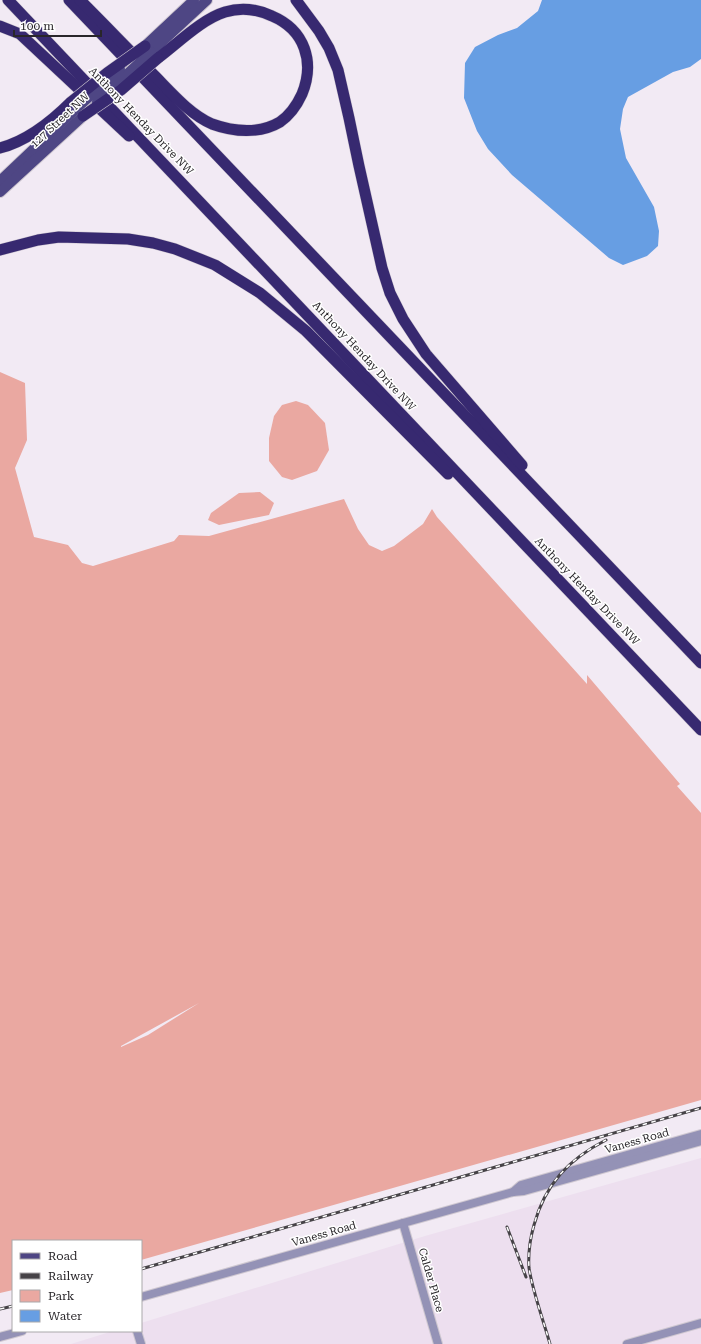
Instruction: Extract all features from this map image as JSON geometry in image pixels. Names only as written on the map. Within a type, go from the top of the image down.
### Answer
[{"type":"highway","name":"Anthony Henday Drive NW","points":[[8,0],[701,730]]},
{"type":"highway","points":[[69,0],[701,663]]},
{"type":"highway","points":[[78,108],[107,72],[151,52],[224,12],[238,9],[250,9],[264,12],[280,19],[293,30],[302,43],[308,66],[307,78],[295,108],[280,122],[259,130],[243,131],[212,124],[186,106],[80,0]]},
{"type":"highway","points":[[299,3],[326,42],[338,70],[350,118],[360,174],[382,268],[390,293],[403,319],[426,354],[542,489],[584,541]]},
{"type":"highway","points":[[0,26],[20,34],[214,216]]},
{"type":"highway","points":[[0,148],[24,139],[63,110],[78,108],[121,90],[151,52]]},
{"type":"highway","points":[[0,250],[38,240],[59,237],[128,239],[175,249],[215,265],[260,293],[306,331],[508,535],[542,563]]},
{"type":"main road","points":[[151,52],[194,0]]},
{"type":"main road","points":[[151,52],[207,0]]},
{"type":"main road","name":"127 Street NW","points":[[0,181],[78,108]]},
{"type":"main road","name":"127 Street NW","points":[[0,192],[78,108]]},
{"type":"street","name":"Vaness Road","points":[[513,1192],[521,1185],[701,1134]]},
{"type":"street","name":"Vaness Road","points":[[142,1297],[513,1192],[524,1191],[701,1141]]},
{"type":"street","name":"Calder Place","points":[[403,1223],[438,1344]]},
{"type":"street","points":[[627,1344],[650,1341],[701,1323]]},
{"type":"street","points":[[0,1337],[18,1332]]},
{"type":"street","points":[[137,1332],[141,1344]]},
{"type":"shaded area","points":[[701,1158],[701,1344],[71,1344],[110,1332],[142,1332],[142,1323],[425,1236]]},
{"type":"green space","points":[[0,372],[25,383],[27,440],[15,468],[34,537],[68,545],[82,563],[93,566],[174,541],[179,535],[209,536],[344,499],[358,529],[369,545],[382,551],[394,546],[423,524],[432,509],[437,517],[587,684],[587,675],[680,784],[677,786],[701,813],[701,1100],[142,1260],[142,1240],[12,1240],[12,1290],[0,1293]],"holes":[[[199,1003],[148,1035],[121,1046]]]},
{"type":"green space","points":[[296,401],[308,405],[325,423],[329,450],[317,471],[292,480],[282,477],[269,461],[269,438],[274,416],[282,405]]},
{"type":"green space","points":[[260,492],[274,503],[269,515],[219,525],[208,520],[211,513],[239,493]]},
{"type":"water","points":[[542,0],[701,0],[701,59],[690,67],[673,72],[628,97],[623,109],[620,129],[626,158],[654,207],[659,231],[658,246],[647,256],[623,265],[609,258],[512,175],[488,149],[477,131],[464,98],[465,63],[475,47],[498,35],[517,28],[538,11]]},
{"type":"railway","points":[[142,1269],[701,1108]]},
{"type":"railway","points":[[550,1344],[529,1268],[531,1236],[534,1225],[545,1197],[560,1174],[570,1164],[593,1147],[606,1140]]},
{"type":"railway","points":[[507,1227],[526,1277]]},
{"type":"railway","points":[[0,1309],[12,1306]]}]
